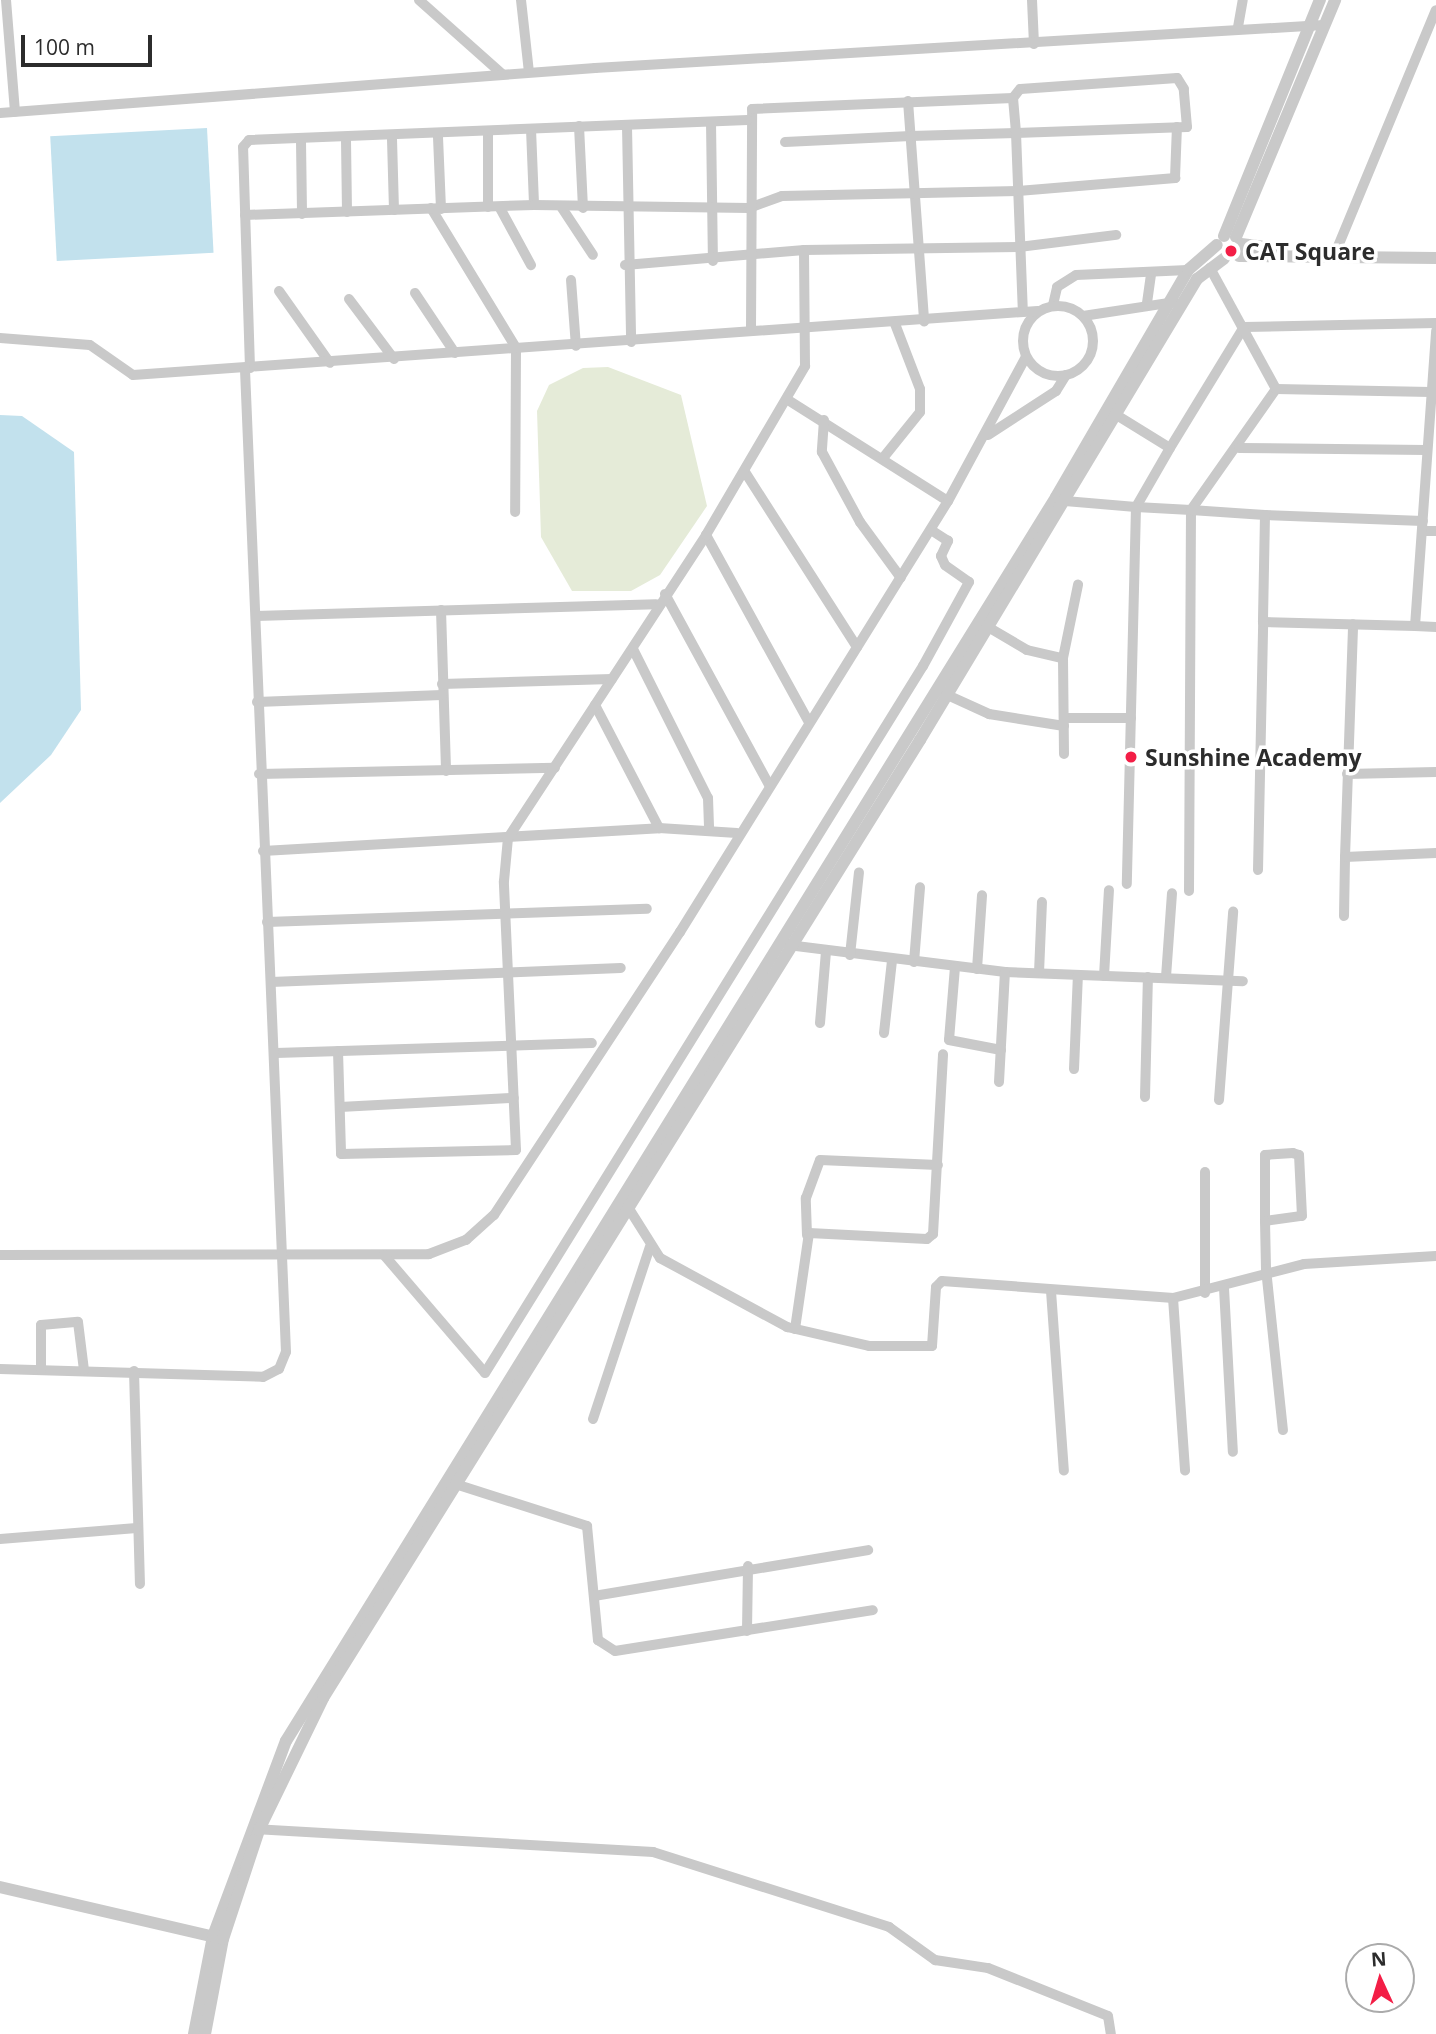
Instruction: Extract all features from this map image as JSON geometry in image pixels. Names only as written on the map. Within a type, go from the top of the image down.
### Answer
[{"type":"street","points":[[6,0],[15,112]]},
{"type":"street","points":[[419,0],[502,74]]},
{"type":"street","points":[[521,0],[529,72]]},
{"type":"street","points":[[1032,0],[1034,44]]},
{"type":"street","points":[[1238,27],[1243,0]]},
{"type":"street","points":[[0,338],[90,345],[133,375],[631,342],[751,330],[895,324],[1038,311],[1053,306],[1083,316],[1147,303],[1176,303],[1210,268],[1224,259],[1251,177],[1320,0]]},
{"type":"street","points":[[1251,177],[1335,0]]},
{"type":"street","points":[[1336,252],[1436,10]]},
{"type":"street","points":[[0,113],[529,72],[1034,44],[1238,27],[1324,25]]},
{"type":"street","points":[[785,142],[911,136],[1016,133],[1187,127],[1184,89],[1177,78],[1020,89],[1013,98],[1016,133],[1023,312]]},
{"type":"street","points":[[751,330],[748,120],[752,109],[1013,98]]},
{"type":"street","points":[[908,102],[924,321]]},
{"type":"street","points":[[0,1369],[263,1377],[279,1369],[285,1352],[276,1053],[257,702],[248,368],[246,143],[438,137],[579,126],[748,120]]},
{"type":"street","points":[[711,122],[710,209],[713,261]]},
{"type":"street","points":[[579,126],[583,208]]},
{"type":"street","points":[[627,126],[625,265],[631,342]]},
{"type":"street","points":[[245,215],[534,205],[562,208],[624,205],[749,208],[782,195],[914,195],[1018,191],[1175,178],[1177,127]]},
{"type":"street","points":[[531,129],[534,205]]},
{"type":"street","points":[[488,132],[488,207]]},
{"type":"street","points":[[438,137],[436,208],[516,348],[514,512]]},
{"type":"street","points":[[392,139],[394,210]]},
{"type":"street","points":[[346,140],[347,212]]},
{"type":"street","points":[[301,141],[302,214]]},
{"type":"street","points":[[500,208],[531,265]]},
{"type":"street","points":[[562,208],[593,255]]},
{"type":"street","points":[[625,265],[750,258],[804,250],[917,251],[1019,247],[1116,235]]},
{"type":"street","points":[[1053,306],[1058,287],[1076,275],[1151,274],[1188,270],[1231,244],[1436,258]]},
{"type":"street","points":[[338,1051],[341,1154],[516,1150],[506,912],[508,838],[633,649],[656,604],[706,535],[788,400],[805,366],[809,329],[804,250]]},
{"type":"street","points":[[1336,252],[1436,251]]},
{"type":"street","points":[[1210,268],[1276,389]]},
{"type":"street","points":[[194,2034],[218,1938],[254,1829],[295,1748],[448,1482],[786,944],[1112,412],[1176,303],[1188,270]]},
{"type":"street","points":[[1147,303],[1151,274]]},
{"type":"street","points":[[571,280],[576,346]]},
{"type":"street","points":[[279,290],[330,363]]},
{"type":"street","points":[[415,293],[455,354]]},
{"type":"street","points":[[349,299],[394,359]]},
{"type":"street","points":[[1023,334],[1038,311]]},
{"type":"street","points":[[0,1255],[429,1254],[466,1240],[494,1215],[680,932],[737,833],[901,578],[988,435],[1026,357],[1023,334],[1010,313]]},
{"type":"street","points":[[988,435],[1056,391],[1066,375],[1084,364],[1093,345],[1083,316]]},
{"type":"street","points":[[1244,327],[1436,323]]},
{"type":"street","points":[[883,458],[920,412],[920,388],[895,324]]},
{"type":"street","points":[[1127,884],[1136,507],[1244,327]]},
{"type":"street","points":[[1415,626],[1436,331]]},
{"type":"street","points":[[1026,357],[1043,373],[1066,375]]},
{"type":"street","points":[[1276,389],[1431,393]]},
{"type":"street","points":[[1189,891],[1192,510],[1239,447],[1276,389]]},
{"type":"street","points":[[788,400],[824,420],[948,501]]},
{"type":"street","points":[[1112,412],[1170,448]]},
{"type":"street","points":[[941,692],[988,627],[1065,501],[1112,412]]},
{"type":"street","points":[[824,420],[822,452],[860,522],[901,578]]},
{"type":"street","points":[[1239,447],[1426,450]]},
{"type":"street","points":[[745,472],[857,647]]},
{"type":"street","points":[[1065,501],[1422,526],[1436,531]]},
{"type":"street","points":[[1258,870],[1265,514]]},
{"type":"street","points":[[384,1255],[485,1373],[923,666],[968,582],[945,565],[941,556],[948,541],[931,530]]},
{"type":"street","points":[[706,535],[809,722]]},
{"type":"street","points":[[1064,754],[1063,658],[1078,586]]},
{"type":"street","points":[[665,594],[769,785]]},
{"type":"street","points":[[256,616],[656,604]]},
{"type":"street","points":[[441,610],[446,771]]},
{"type":"street","points":[[1263,622],[1436,627]]},
{"type":"street","points":[[1344,915],[1353,624]]},
{"type":"street","points":[[988,627],[1027,650],[1063,658]]},
{"type":"street","points":[[633,649],[708,798],[709,828]]},
{"type":"street","points":[[257,702],[612,679]]},
{"type":"street","points":[[941,692],[989,714],[1064,722],[1131,718]]},
{"type":"street","points":[[595,705],[659,828]]},
{"type":"street","points":[[260,774],[555,768]]},
{"type":"street","points":[[1347,774],[1436,772]]},
{"type":"street","points":[[263,851],[659,828],[709,828],[737,833]]},
{"type":"street","points":[[1345,857],[1436,853]]},
{"type":"street","points":[[850,954],[859,872]]},
{"type":"street","points":[[914,962],[920,887]]},
{"type":"street","points":[[1104,976],[1109,890]]},
{"type":"street","points":[[1166,977],[1172,893]]},
{"type":"street","points":[[977,969],[982,895]]},
{"type":"street","points":[[1039,973],[1042,902]]},
{"type":"street","points":[[267,922],[647,909]]},
{"type":"street","points":[[1219,1100],[1225,980],[1233,912]]},
{"type":"street","points":[[786,944],[892,960],[1005,972],[1243,981]]},
{"type":"street","points":[[820,1023],[826,951]]},
{"type":"street","points":[[884,1032],[892,960]]},
{"type":"street","points":[[955,967],[949,1040],[1000,1050]]},
{"type":"street","points":[[271,982],[621,968]]},
{"type":"street","points":[[999,1082],[1005,972]]},
{"type":"street","points":[[1074,1069],[1078,975]]},
{"type":"street","points":[[1144,1097],[1148,977]]},
{"type":"street","points":[[276,1053],[592,1043]]},
{"type":"street","points":[[807,1235],[927,1239],[933,1234],[943,1054]]},
{"type":"street","points":[[340,1107],[514,1098]]},
{"type":"street","points":[[1265,1221],[1302,1216],[1299,1155],[1265,1155],[1265,1221],[1267,1276],[1283,1430]]},
{"type":"street","points":[[795,1329],[807,1235],[806,1198],[820,1160],[938,1165]]},
{"type":"street","points":[[1205,1172],[1205,1293]]},
{"type":"street","points":[[624,1203],[650,1247],[681,1271],[795,1329],[869,1346],[932,1346],[936,1286],[942,1281],[1173,1298],[1205,1293],[1327,1261],[1436,1256]]},
{"type":"street","points":[[593,1419],[650,1247]]},
{"type":"street","points":[[1224,1288],[1233,1452]]},
{"type":"street","points":[[1051,1291],[1063,1471]]},
{"type":"street","points":[[1173,1298],[1185,1471]]},
{"type":"street","points":[[41,1370],[41,1325],[78,1322],[84,1370]]},
{"type":"street","points":[[134,1371],[140,1584]]},
{"type":"street","points":[[448,1482],[582,1521],[587,1526],[598,1640],[615,1651],[873,1610]]},
{"type":"street","points":[[0,1539],[137,1528]]},
{"type":"street","points":[[594,1596],[748,1566],[868,1550]]},
{"type":"street","points":[[747,1631],[748,1566]]},
{"type":"street","points":[[254,1829],[653,1852],[889,1927],[934,1960],[988,1968],[1108,2016],[1111,2034]]},
{"type":"street","points":[[0,1887],[218,1938]]},
{"type":"street","points":[[205,2034],[218,1938]]},
{"type":"green space","points":[[608,367],[681,395],[707,506],[660,575],[631,591],[572,591],[541,537],[537,411],[549,385],[583,368]]},
{"type":"water","points":[[207,128],[214,253],[57,261],[50,136]]},
{"type":"water","points":[[0,415],[22,416],[74,452],[81,710],[51,755],[0,803]]},
{"type":"place","name":"CAT Square","points":[[1231,251]]},
{"type":"place","name":"Sunshine Academy","points":[[1131,757]]}]
